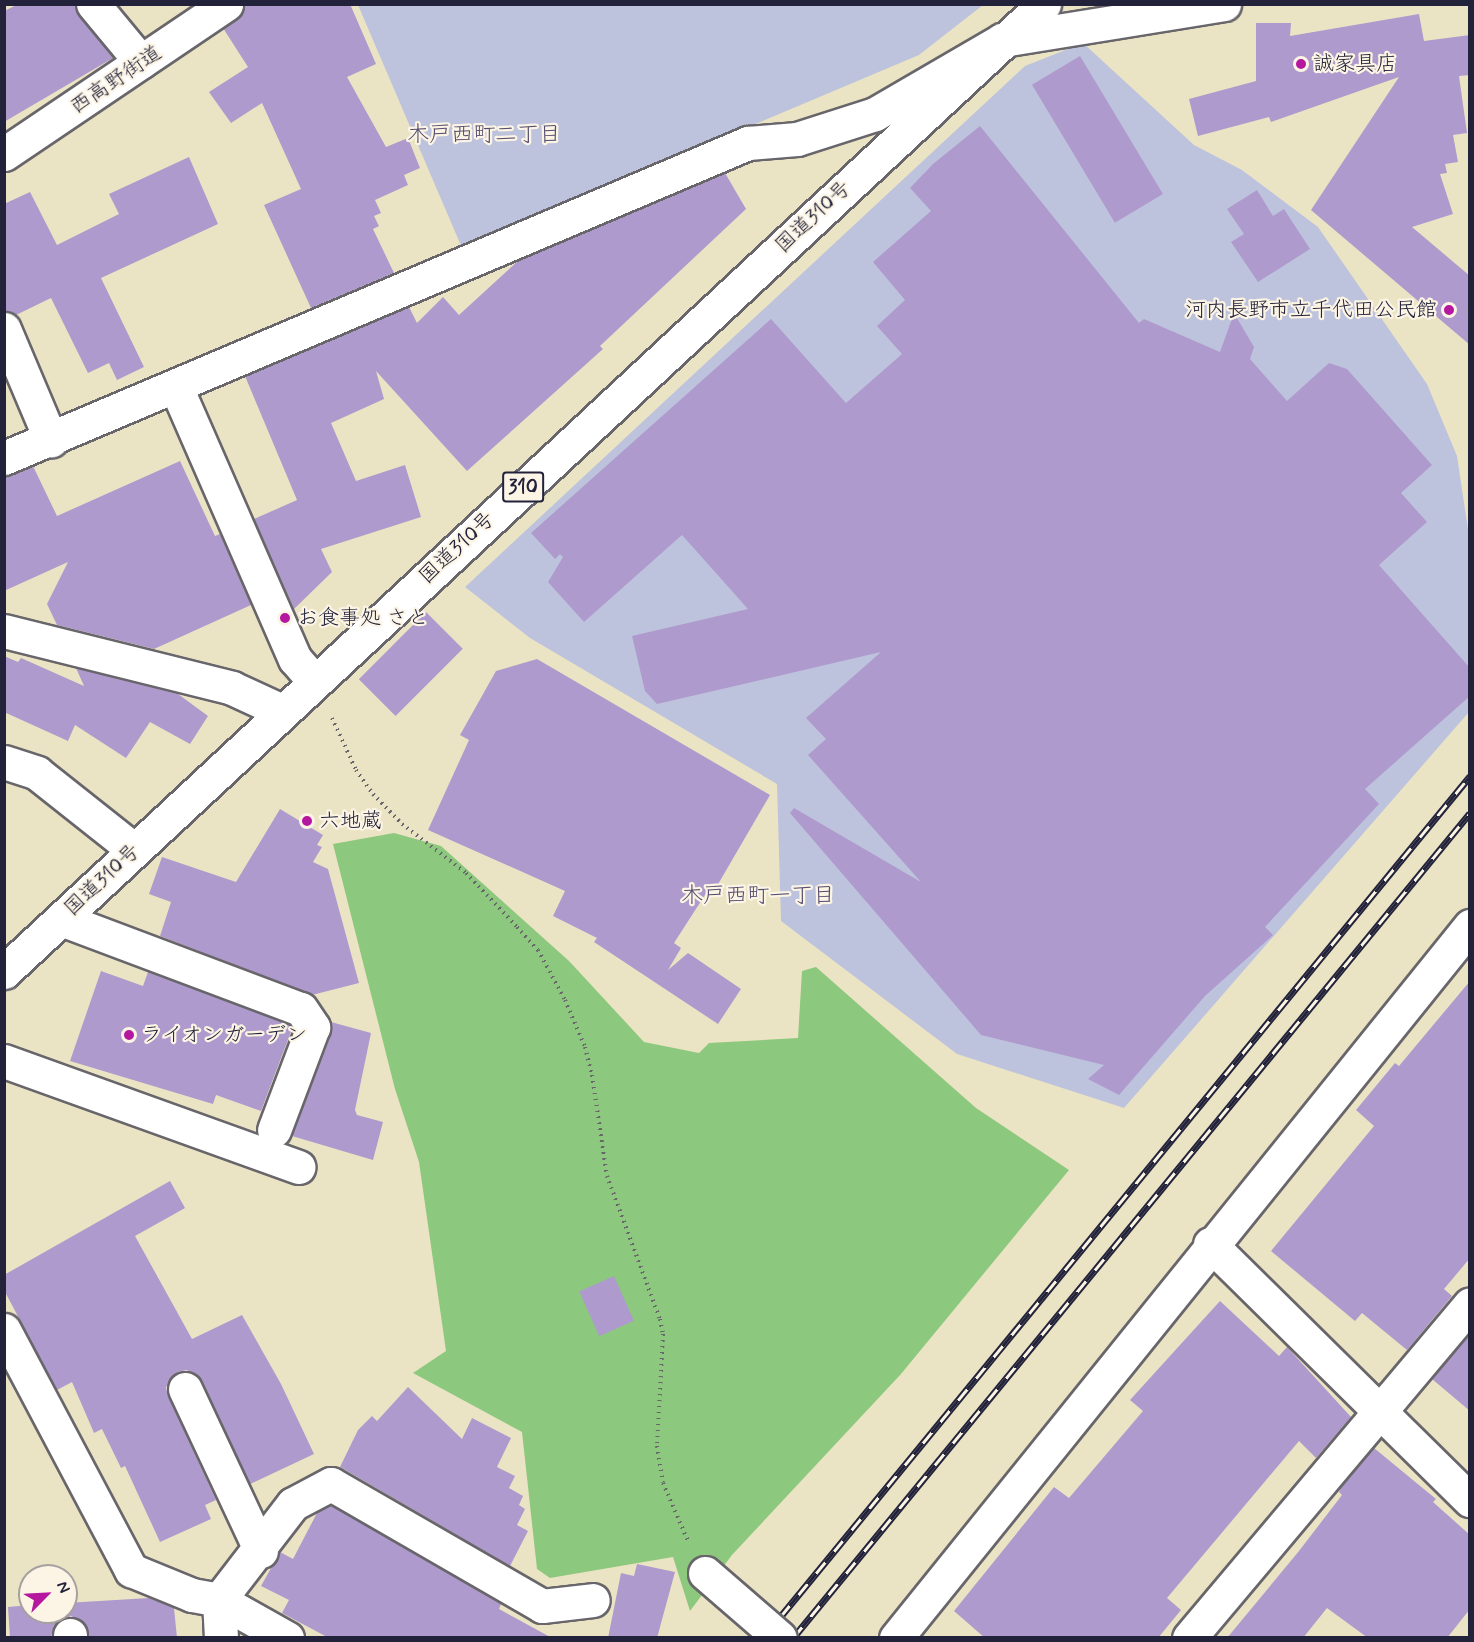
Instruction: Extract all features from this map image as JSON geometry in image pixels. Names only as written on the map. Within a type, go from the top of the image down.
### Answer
[{"type":"main road","points":[[93,4],[141,62]]},
{"type":"main road","name":"西高野街道","points":[[4,154],[226,4]]},
{"type":"main road","name":"国道310号","points":[[4,972],[1002,40],[1044,4]]},
{"type":"main road","points":[[4,458],[177,387],[748,143],[797,139],[876,114],[1002,40],[1224,4]]},
{"type":"main road","points":[[4,329],[51,440]]},
{"type":"main road","points":[[177,387],[295,659],[314,681]]},
{"type":"main road","points":[[4,631],[232,688],[282,711]]},
{"type":"main road","points":[[4,762],[37,773],[134,850]]},
{"type":"main road","points":[[61,919],[301,1009],[313,1027],[274,1130]]},
{"type":"main road","points":[[896,1638],[1210,1244],[1470,926]]},
{"type":"main road","points":[[4,1061],[299,1167]]},
{"type":"main road","points":[[1210,1244],[1470,1500]]},
{"type":"main road","points":[[1189,1638],[1470,1304]]},
{"type":"main road","points":[[4,1330],[131,1570],[192,1594],[219,1600],[286,1638]]},
{"type":"main road","points":[[185,1389],[261,1551]]},
{"type":"main road","points":[[221,1638],[219,1600],[261,1551],[293,1504],[331,1484],[542,1606],[593,1600]]},
{"type":"main road","points":[[705,1573],[780,1638]]},
{"type":"path","points":[[314,681],[356,770],[372,794],[402,824],[465,873],[517,927],[538,950],[565,1000],[590,1066],[607,1176],[660,1319],[663,1334],[657,1446],[663,1482],[687,1540],[707,1561],[705,1573]]},
{"type":"shaded area","points":[[358,5],[983,5],[919,55],[462,248]]},
{"type":"shaded area","points":[[1083,43],[1194,145],[1242,170],[1318,227],[1427,384],[1457,456],[1469,536],[1469,712],[1124,1108],[957,1054],[781,921],[777,784],[530,638],[465,587],[1025,66]]},
{"type":"green space","points":[[394,833],[441,846],[569,961],[644,1042],[699,1053],[709,1043],[798,1038],[802,971],[816,967],[976,1108],[1069,1170],[901,1374],[732,1555],[690,1611],[673,1557],[550,1578],[537,1569],[522,1432],[413,1373],[446,1351],[419,1162],[395,1089],[333,844]]},
{"type":"building","points":[[19,4],[75,4],[79,16],[113,58],[4,122],[4,11]]},
{"type":"building","points":[[244,4],[350,4],[376,64],[347,77],[386,147],[408,138],[420,168],[404,175],[408,185],[375,200],[381,213],[374,216],[379,226],[373,229],[394,273],[311,308],[264,205],[301,189],[262,103],[231,123],[209,92],[248,67],[223,28],[237,19]]},
{"type":"building","points":[[1419,14],[1424,41],[1470,35],[1470,75],[1459,76],[1467,133],[1453,135],[1458,162],[1445,164],[1447,173],[1440,174],[1453,214],[1412,227],[1470,276],[1470,345],[1311,210],[1399,77],[1271,122],[1269,117],[1198,136],[1189,99],[1256,81],[1256,23],[1291,23],[1290,36]]},
{"type":"building","points":[[1080,56],[1163,194],[1115,223],[1032,85]]},
{"type":"building","points":[[980,126],[1139,323],[1144,319],[1220,352],[1234,313],[1254,347],[1250,359],[1287,401],[1329,363],[1347,369],[1432,465],[1401,493],[1427,522],[1379,565],[1470,668],[1470,696],[1365,789],[1379,804],[1265,927],[1273,935],[1205,996],[1119,1095],[1088,1079],[1104,1065],[981,1035],[790,813],[794,808],[921,882],[808,755],[826,739],[806,718],[881,652],[657,704],[645,691],[632,636],[748,609],[682,535],[584,622],[548,582],[563,557],[560,554],[555,559],[531,533],[771,319],[846,403],[902,354],[877,326],[905,300],[873,262],[931,211],[910,188],[933,164]]},
{"type":"building","points":[[189,157],[218,224],[101,278],[144,367],[117,380],[109,363],[88,373],[51,298],[16,315],[4,311],[4,204],[30,192],[57,245],[119,214],[109,194]]},
{"type":"building","points":[[725,173],[746,209],[600,346],[603,349],[467,471],[376,371],[384,399],[331,423],[356,481],[405,465],[421,517],[321,549],[332,572],[294,609],[254,519],[297,500],[245,376],[409,307],[417,323],[443,297],[459,315],[519,260]]},
{"type":"building","points":[[1257,190],[1273,216],[1284,209],[1310,249],[1258,282],[1231,242],[1244,234],[1227,209]]},
{"type":"building","points":[[180,461],[215,536],[220,534],[251,605],[154,649],[57,625],[47,604],[68,562],[4,591],[4,478],[33,466],[57,516]]},
{"type":"building","points":[[426,612],[463,649],[396,716],[359,679]]},
{"type":"building","points":[[4,656],[18,662],[21,658],[84,686],[76,668],[178,694],[208,716],[190,744],[150,722],[126,758],[75,725],[68,741],[4,712]]},
{"type":"building","points":[[537,659],[770,795],[717,886],[712,884],[674,943],[681,948],[668,970],[688,953],[741,989],[718,1024],[594,942],[597,938],[553,916],[565,891],[428,830],[469,740],[460,735],[496,671]]},
{"type":"building","points":[[280,809],[323,835],[317,845],[322,847],[313,862],[328,869],[359,983],[312,995],[160,936],[171,902],[149,894],[162,857],[236,882]]},
{"type":"building","points":[[101,971],[143,986],[148,972],[289,1024],[292,1029],[261,1111],[216,1095],[213,1104],[70,1061]]},
{"type":"building","points":[[1470,981],[1470,1258],[1444,1289],[1452,1296],[1407,1350],[1362,1313],[1355,1321],[1271,1251],[1374,1126],[1356,1110],[1395,1063],[1399,1066]]},
{"type":"building","points":[[331,1022],[371,1033],[355,1110],[357,1115],[383,1122],[373,1160],[292,1136],[331,1034]]},
{"type":"building","points":[[170,1181],[185,1208],[135,1236],[192,1339],[242,1315],[281,1384],[314,1454],[250,1484],[202,1381],[187,1370],[177,1372],[166,1387],[168,1396],[216,1500],[205,1505],[211,1519],[160,1542],[125,1466],[121,1468],[102,1429],[94,1433],[72,1382],[57,1390],[4,1290],[4,1275]]},
{"type":"building","points":[[614,1276],[634,1321],[599,1336],[579,1291]]},
{"type":"building","points":[[1220,1301],[1279,1356],[1287,1347],[1351,1417],[1316,1458],[1299,1441],[1167,1598],[1181,1610],[1158,1638],[985,1638],[954,1611],[1054,1487],[1069,1498],[1143,1411],[1130,1400]]},
{"type":"building","points":[[1470,1334],[1470,1411],[1432,1379]]},
{"type":"building","points":[[408,1387],[462,1439],[472,1418],[511,1438],[497,1467],[515,1476],[509,1488],[523,1496],[519,1505],[525,1509],[517,1525],[528,1531],[510,1566],[340,1467],[358,1430],[372,1416],[377,1421]]},
{"type":"building","points":[[1374,1448],[1436,1499],[1433,1502],[1470,1535],[1470,1609],[1447,1638],[1368,1638],[1327,1608],[1303,1638],[1227,1638],[1299,1551],[1342,1495],[1339,1492],[1342,1485]]},
{"type":"building","points":[[331,1505],[501,1604],[499,1609],[552,1638],[329,1638],[282,1613],[289,1600],[261,1586],[280,1552],[293,1559],[317,1513]]},
{"type":"building","points":[[637,1564],[675,1572],[657,1638],[608,1638],[621,1573],[634,1576]]},
{"type":"building","points":[[149,1598],[174,1608],[177,1638],[89,1638],[86,1625],[78,1620],[78,1602]]},
{"type":"building","points":[[18,1606],[18,1624],[56,1624],[51,1638],[10,1638],[8,1607]]},
{"type":"railway","points":[[763,1638],[1470,776]]},
{"type":"railway","points":[[793,1638],[1470,813]]},
{"type":"place","name":"誠家具店","points":[[1301,64]]},
{"type":"place","name":"河内長野市立千代田公民館","points":[[1449,310]]},
{"type":"place","name":"お食事処 さと","points":[[285,618]]},
{"type":"place","name":"六地蔵","points":[[307,821]]},
{"type":"place","name":"ライオンガーデン","points":[[129,1035]]},
{"type":"district","name":"木戸西町二丁目","points":[[484,136]]},
{"type":"district","name":"木戸西町一丁目","points":[[758,897]]}]
